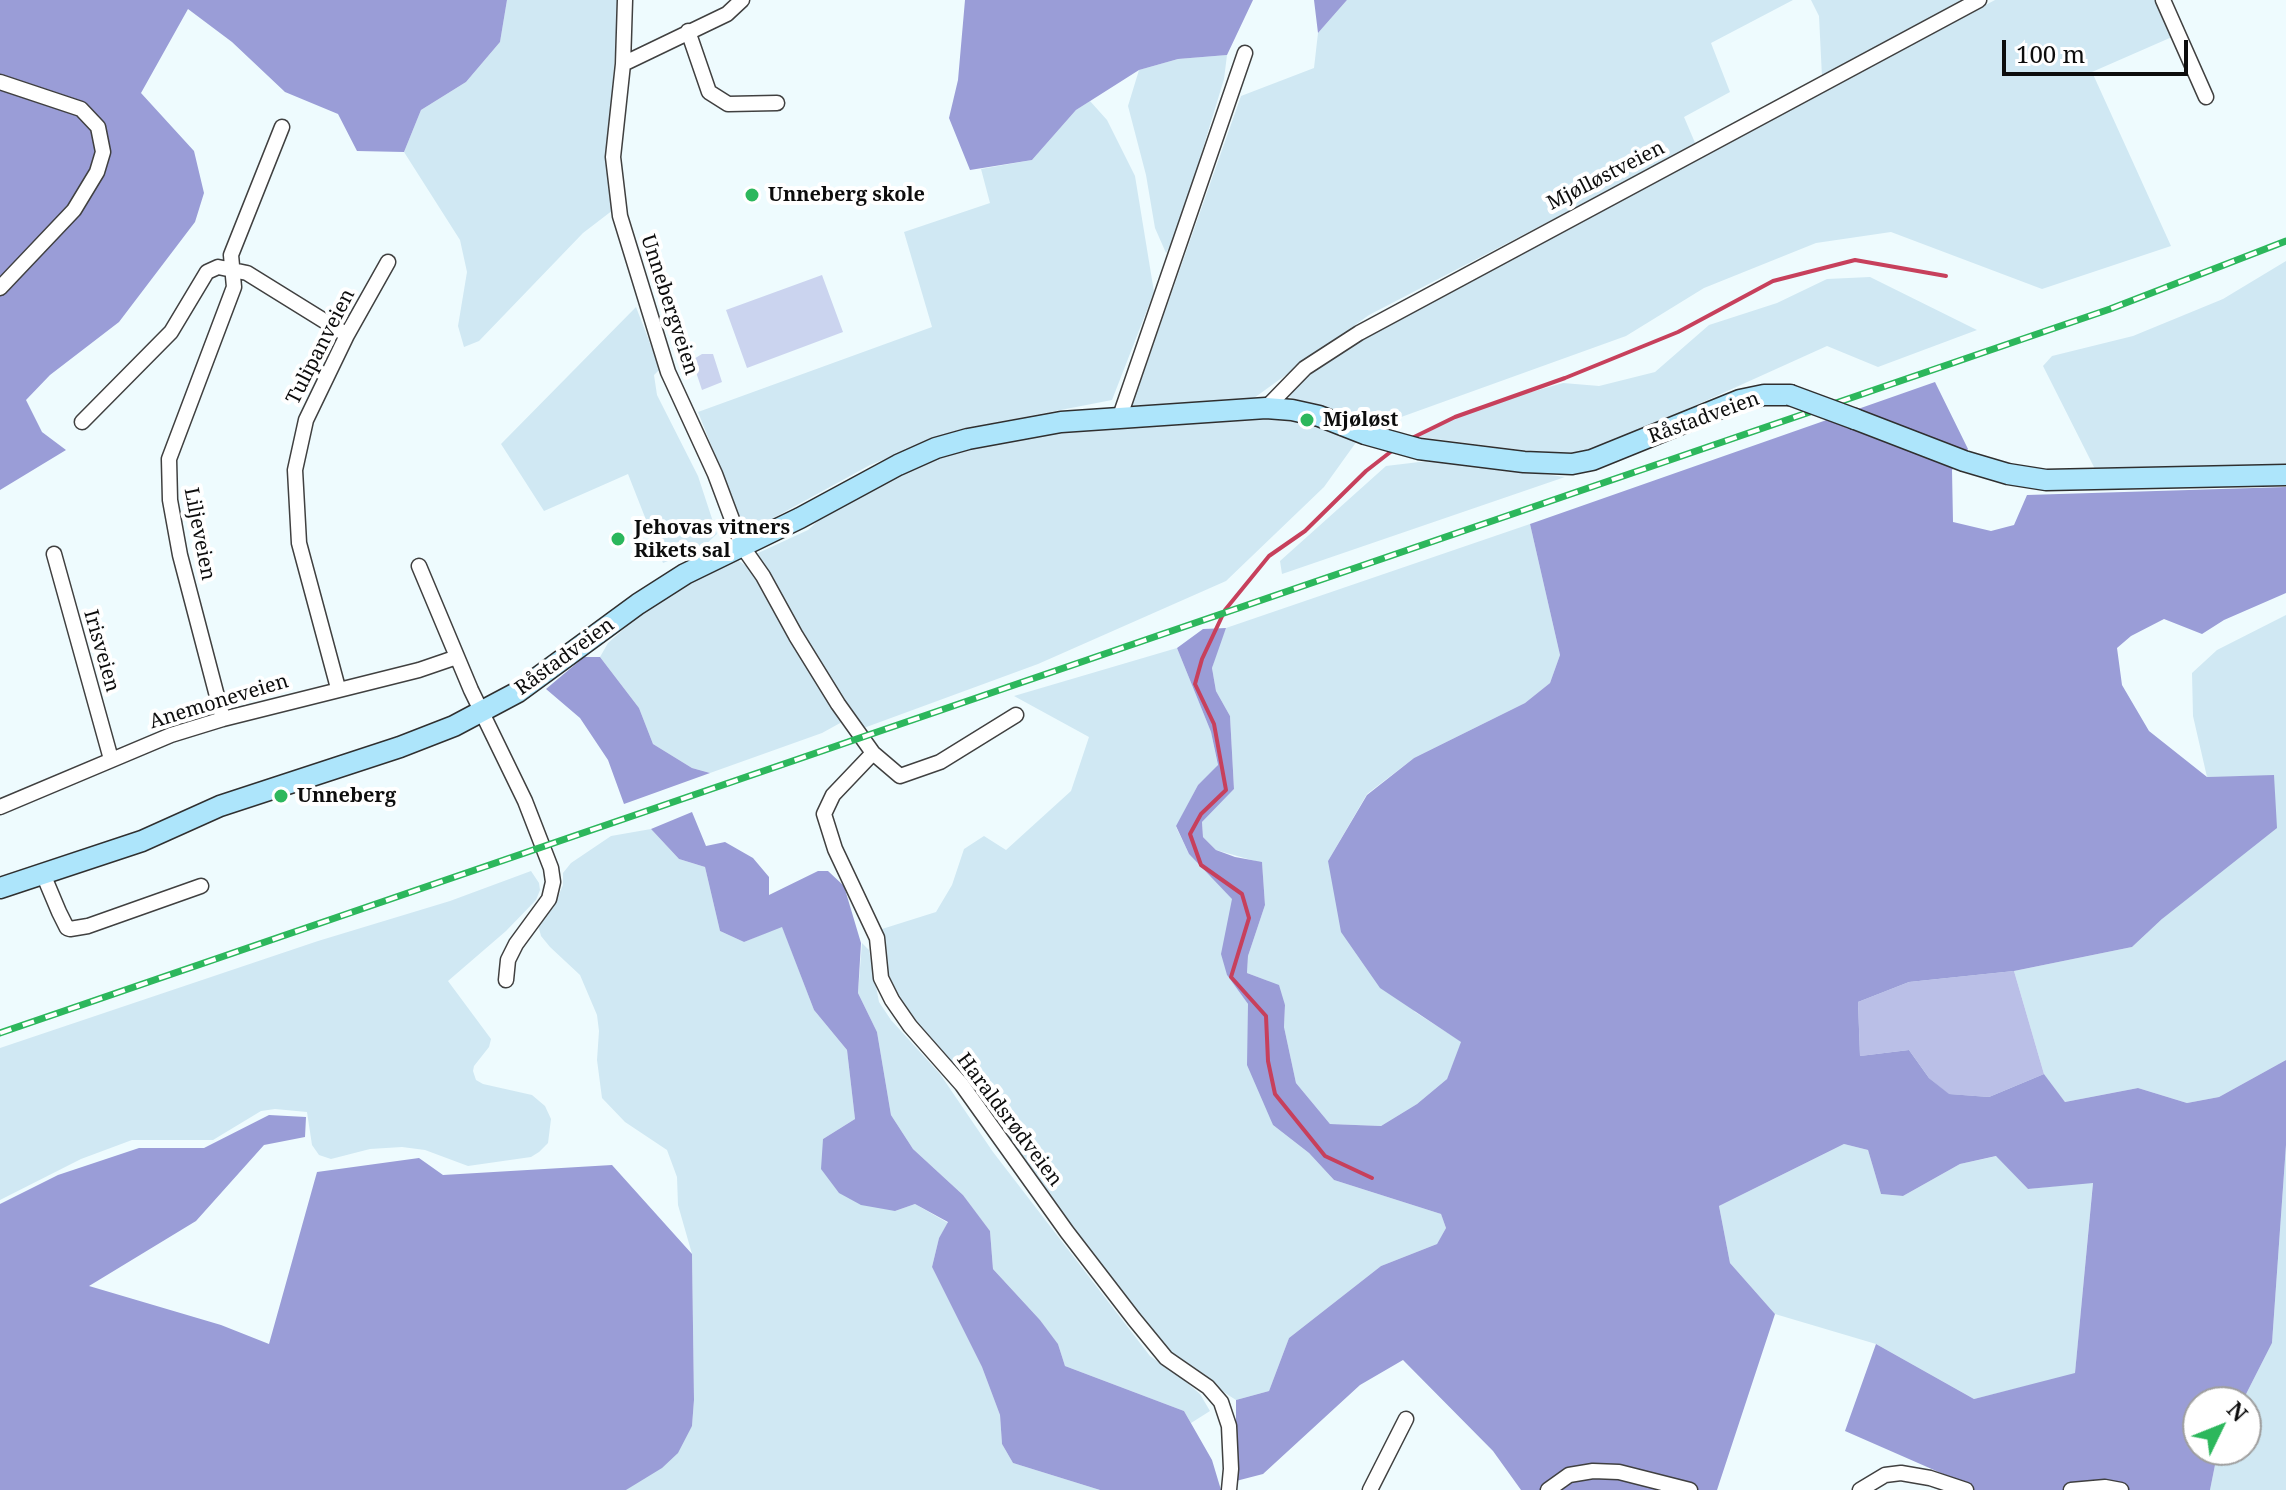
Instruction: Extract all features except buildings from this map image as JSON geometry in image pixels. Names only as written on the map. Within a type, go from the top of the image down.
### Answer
[{"type":"main road","name":"Råstadveien","points":[[0,888],[142,841],[243,798],[411,743],[481,712],[518,692],[685,574],[936,448],[1017,428],[1266,408],[1319,416],[1365,434],[1419,449],[1524,462],[1572,464],[1602,456],[1740,400],[1775,393],[1790,395],[1964,461],[2008,474],[2046,480],[2286,475]]},
{"type":"street","name":"Unnebergveien","points":[[625,0],[623,64],[613,157],[620,216],[668,372],[715,474],[742,546]]},
{"type":"street","points":[[623,64],[727,14],[742,0]]},
{"type":"street","name":"Mjølløstveien","points":[[1266,408],[1305,368],[1359,333],[1979,0]]},
{"type":"street","points":[[2163,0],[2206,97]]},
{"type":"street","points":[[688,31],[709,92],[728,104],[777,103]]},
{"type":"street","points":[[1119,419],[1245,53]]},
{"type":"street","points":[[0,82],[81,109],[98,127],[103,152],[97,172],[74,210],[0,288]]},
{"type":"street","name":"Liljeveien","points":[[223,719],[180,555],[168,477],[169,459],[234,287],[231,255],[282,127]]},
{"type":"street","name":"Tulipanveien","points":[[338,688],[299,543],[295,470],[306,420],[347,335],[388,262]]},
{"type":"street","points":[[82,422],[171,332],[207,272],[218,267],[247,273],[347,335]]},
{"type":"street","points":[[742,546],[838,704],[873,753],[900,776],[940,762],[1016,715]]},
{"type":"street","name":"Irisveien","points":[[54,554],[111,759]]},
{"type":"street","points":[[419,566],[481,712],[535,824],[553,882],[549,899],[508,960],[506,980]]},
{"type":"street","name":"Anemoneveien","points":[[0,807],[111,759],[223,719],[419,670],[457,657]]},
{"type":"street","name":"Haraldsrødveien","points":[[873,753],[833,795],[824,814],[835,849],[877,938],[881,978],[910,1026],[962,1085],[1067,1232],[1134,1319],[1166,1358],[1208,1387],[1221,1402],[1229,1426],[1229,1490]]},
{"type":"street","points":[[43,874],[65,926],[70,929],[88,926],[201,886]]},
{"type":"street","points":[[1370,1490],[1406,1419]]},
{"type":"street","points":[[1548,1490],[1569,1475],[1593,1471],[1619,1472],[1690,1490]]},
{"type":"street","points":[[1860,1490],[1885,1475],[1901,1473],[1930,1478],[1966,1490]]},
{"type":"street","points":[[2071,1490],[2105,1487],[2121,1490]]},
{"type":"shaded area","points":[[0,0],[507,0],[500,42],[466,82],[421,110],[404,152],[357,151],[338,114],[285,92],[232,42],[188,9],[141,93],[194,151],[204,193],[195,222],[119,322],[50,375],[26,400],[42,432],[66,450],[0,490]]},
{"type":"shaded area","points":[[507,0],[619,0],[607,160],[613,210],[583,233],[479,341],[464,347],[458,326],[467,272],[460,240],[404,152],[421,110],[466,82],[500,42]]},
{"type":"shaded area","points":[[965,0],[1253,0],[1227,55],[1178,59],[1139,70],[1076,110],[1032,160],[970,170],[949,118],[958,80]]},
{"type":"shaded area","points":[[1314,0],[1347,0],[1318,33]]},
{"type":"shaded area","points":[[1347,0],[1793,0],[1711,43],[1730,92],[1684,117],[1696,145],[1369,315],[1254,398],[1158,409],[1131,408],[1241,96],[1314,68],[1318,33]]},
{"type":"shaded area","points":[[1811,0],[1971,0],[1822,77],[1819,16]]},
{"type":"shaded area","points":[[1995,0],[2158,0],[2172,37],[2092,72],[2171,246],[2042,289],[1891,232],[1816,243],[1704,288],[1626,336],[1379,425],[1289,397],[1301,380],[1368,333]]},
{"type":"shaded area","points":[[1227,55],[1224,79],[1177,234],[1166,253],[1155,228],[1146,175],[1128,106],[1139,70],[1178,59]]},
{"type":"shaded area","points":[[1090,101],[1107,120],[1135,176],[1154,292],[1112,400],[958,430],[870,465],[746,533],[698,412],[932,327],[904,232],[990,203],[981,169],[1032,160],[1076,110]]},
{"type":"shaded area","points":[[2286,261],[2286,469],[2097,473],[2043,366],[2052,356],[2133,336],[2223,299]]},
{"type":"shaded area","points":[[822,275],[843,332],[747,368],[726,310]]},
{"type":"shaded area","points":[[1870,277],[1977,330],[1878,367],[1827,346],[1661,421],[1633,441],[1580,454],[1419,437],[1471,409],[1563,383],[1599,386],[1655,372],[1709,325],[1777,303],[1827,279]]},
{"type":"shaded area","points":[[636,307],[660,369],[654,375],[657,395],[698,476],[717,534],[703,547],[663,563],[628,474],[544,511],[501,444]]},
{"type":"shaded area","points":[[702,354],[713,354],[722,382],[702,390],[692,360]]},
{"type":"shaded area","points":[[1935,382],[1968,449],[1952,470],[1953,522],[1991,531],[2014,525],[2027,495],[2286,487],[2286,593],[2224,620],[2202,634],[2164,619],[2131,636],[2117,648],[2122,685],[2149,731],[2207,777],[2274,775],[2277,828],[2162,919],[2132,947],[2014,971],[1909,982],[1858,1002],[1860,1056],[1909,1050],[1929,1078],[1949,1094],[1989,1097],[2044,1074],[2065,1102],[2138,1088],[2187,1103],[2219,1097],[2286,1060],[2286,1145],[2272,1343],[2250,1386],[2182,1386],[2182,1466],[2215,1466],[2210,1490],[1950,1490],[1950,1477],[1845,1431],[1876,1344],[1974,1399],[2075,1373],[2093,1183],[2028,1189],[1996,1156],[1960,1164],[1903,1196],[1881,1194],[1868,1150],[1844,1144],[1719,1206],[1730,1263],[1775,1314],[1717,1490],[1521,1490],[1493,1451],[1403,1360],[1360,1385],[1263,1474],[1236,1481],[1236,1400],[1269,1391],[1289,1338],[1381,1266],[1437,1244],[1446,1228],[1441,1214],[1334,1180],[1309,1153],[1273,1125],[1247,1065],[1248,1004],[1227,975],[1221,954],[1232,899],[1189,854],[1176,826],[1198,785],[1218,765],[1211,732],[1177,648],[1203,629],[1226,628],[1212,668],[1216,691],[1230,716],[1234,789],[1202,822],[1203,837],[1216,850],[1262,862],[1265,905],[1248,956],[1247,973],[1279,985],[1285,1005],[1284,1027],[1296,1083],[1330,1124],[1381,1126],[1417,1104],[1447,1079],[1461,1042],[1380,988],[1341,932],[1328,861],[1367,795],[1414,758],[1525,703],[1550,683],[1560,655],[1530,524]]},
{"type":"shaded area","points":[[1288,416],[1357,441],[1324,487],[1226,581],[1038,664],[861,729],[811,655],[756,554],[808,530],[833,507],[942,454],[1026,433]]},
{"type":"shaded area","points":[[1436,460],[1565,477],[1282,574],[1280,561],[1386,466]]},
{"type":"shaded area","points":[[1530,524],[1560,655],[1550,683],[1525,703],[1414,758],[1367,794],[1328,861],[1415,1012],[1462,1042],[1447,1079],[1417,1104],[1381,1126],[1330,1124],[1296,1083],[1284,1027],[1285,1005],[1268,981],[1247,973],[1248,956],[1265,905],[1262,863],[1216,850],[1203,837],[1202,822],[1234,789],[1230,716],[1216,691],[1212,668],[1218,646],[1226,628]]},
{"type":"shaded area","points":[[735,558],[753,571],[842,722],[822,733],[710,773],[692,768],[653,744],[639,708],[600,657],[608,643],[661,596]]},
{"type":"shaded area","points":[[2286,615],[2286,1060],[2219,1097],[2187,1103],[2138,1088],[2065,1102],[2044,1074],[2014,971],[2132,947],[2162,919],[2274,776],[2207,777],[2193,716],[2192,673],[2217,650]]},
{"type":"shaded area","points":[[1177,648],[1211,732],[1218,766],[1198,785],[1176,827],[1189,854],[1233,899],[1227,975],[1248,1004],[1248,1027],[1273,1125],[1309,1153],[1334,1180],[1441,1214],[1446,1228],[1437,1244],[1381,1266],[1289,1338],[1269,1391],[1236,1400],[1175,1361],[903,1009],[884,975],[882,929],[936,912],[952,885],[964,849],[984,836],[1006,850],[1071,791],[1089,737],[1014,696]]},
{"type":"shaded area","points":[[584,657],[600,657],[639,708],[653,744],[692,768],[710,773],[624,804],[608,760],[580,718],[546,689]]},
{"type":"shaded area","points":[[692,812],[706,846],[725,842],[753,858],[769,877],[769,895],[818,871],[828,871],[844,886],[861,943],[858,993],[877,1032],[891,1115],[913,1149],[963,1195],[990,1231],[993,1269],[1058,1344],[1065,1366],[1184,1411],[1212,1460],[1221,1490],[1100,1490],[1013,1463],[1002,1444],[1000,1415],[982,1367],[932,1267],[939,1238],[948,1222],[915,1204],[895,1211],[861,1205],[839,1193],[821,1169],[823,1139],[855,1119],[847,1050],[814,1010],[782,927],[744,942],[720,931],[705,867],[679,859],[651,829]]},
{"type":"shaded area","points":[[651,829],[679,859],[705,867],[720,931],[744,942],[782,926],[814,1010],[847,1050],[855,1119],[823,1139],[895,1211],[915,1204],[948,1223],[939,1238],[932,1267],[982,1367],[1000,1415],[1002,1444],[1013,1463],[1100,1490],[626,1490],[692,1426],[692,1254],[678,1205],[677,1177],[667,1150],[625,1122],[602,1098],[597,1060],[597,1015],[580,975],[550,947],[541,936],[538,925],[557,899],[563,885],[563,873],[571,863],[611,836]]},
{"type":"shaded area","points":[[531,871],[539,883],[536,900],[506,931],[448,981],[491,1039],[489,1047],[474,1066],[476,1080],[532,1095],[545,1106],[551,1119],[548,1143],[531,1157],[468,1166],[425,1150],[402,1147],[370,1149],[331,1159],[319,1155],[312,1145],[307,1112],[275,1109],[261,1111],[213,1140],[132,1140],[81,1159],[0,1200],[0,1048],[318,941],[450,901]]},
{"type":"shaded area","points":[[862,943],[869,950],[879,1002],[891,1020],[940,1074],[993,1152],[1150,1356],[1200,1394],[1210,1411],[1191,1423],[1184,1411],[1065,1366],[1058,1344],[993,1269],[990,1231],[963,1195],[913,1149],[891,1115],[877,1032],[858,993]]},
{"type":"shaded area","points":[[2014,971],[2044,1074],[1989,1097],[1948,1094],[1929,1078],[1909,1050],[1860,1056],[1858,1002],[1909,982]]},
{"type":"shaded area","points":[[269,1115],[306,1117],[305,1137],[264,1145],[196,1221],[89,1286],[221,1325],[269,1344],[317,1172],[419,1158],[443,1175],[612,1165],[692,1254],[694,1400],[692,1426],[678,1453],[662,1468],[626,1490],[0,1490],[0,1204],[58,1175],[139,1148],[204,1148]]},
{"type":"shaded area","points":[[1844,1144],[1868,1150],[1881,1194],[1903,1196],[1960,1164],[1997,1156],[2028,1189],[2093,1182],[2075,1374],[1974,1399],[1876,1344],[1775,1314],[1730,1263],[1719,1206]]},
{"type":"shaded area","points":[[2286,1145],[2286,1490],[2210,1490],[2215,1466],[2262,1466],[2262,1386],[2250,1386],[2272,1343]]},
{"type":"waterway","points":[[1410,439],[1455,417],[1565,378],[1678,332],[1773,281],[1855,260],[1946,276]]},
{"type":"waterway","points":[[1372,1178],[1325,1156],[1275,1094],[1268,1061],[1266,1016],[1231,977],[1249,918],[1242,894],[1201,865],[1190,834],[1201,814],[1226,790],[1214,724],[1195,684],[1202,659],[1225,610],[1269,556],[1305,531],[1366,471],[1393,450]]},
{"type":"railway","points":[[0,1033],[2110,309],[2286,241]]},
{"type":"place","name":"Unneberg skole","points":[[752,195]]},
{"type":"place","name":"Mjøløst","points":[[1307,420]]},
{"type":"place","name":"Jehovas vitners Rikets sal","points":[[618,539]]},
{"type":"place","name":"Unneberg","points":[[281,796]]}]
